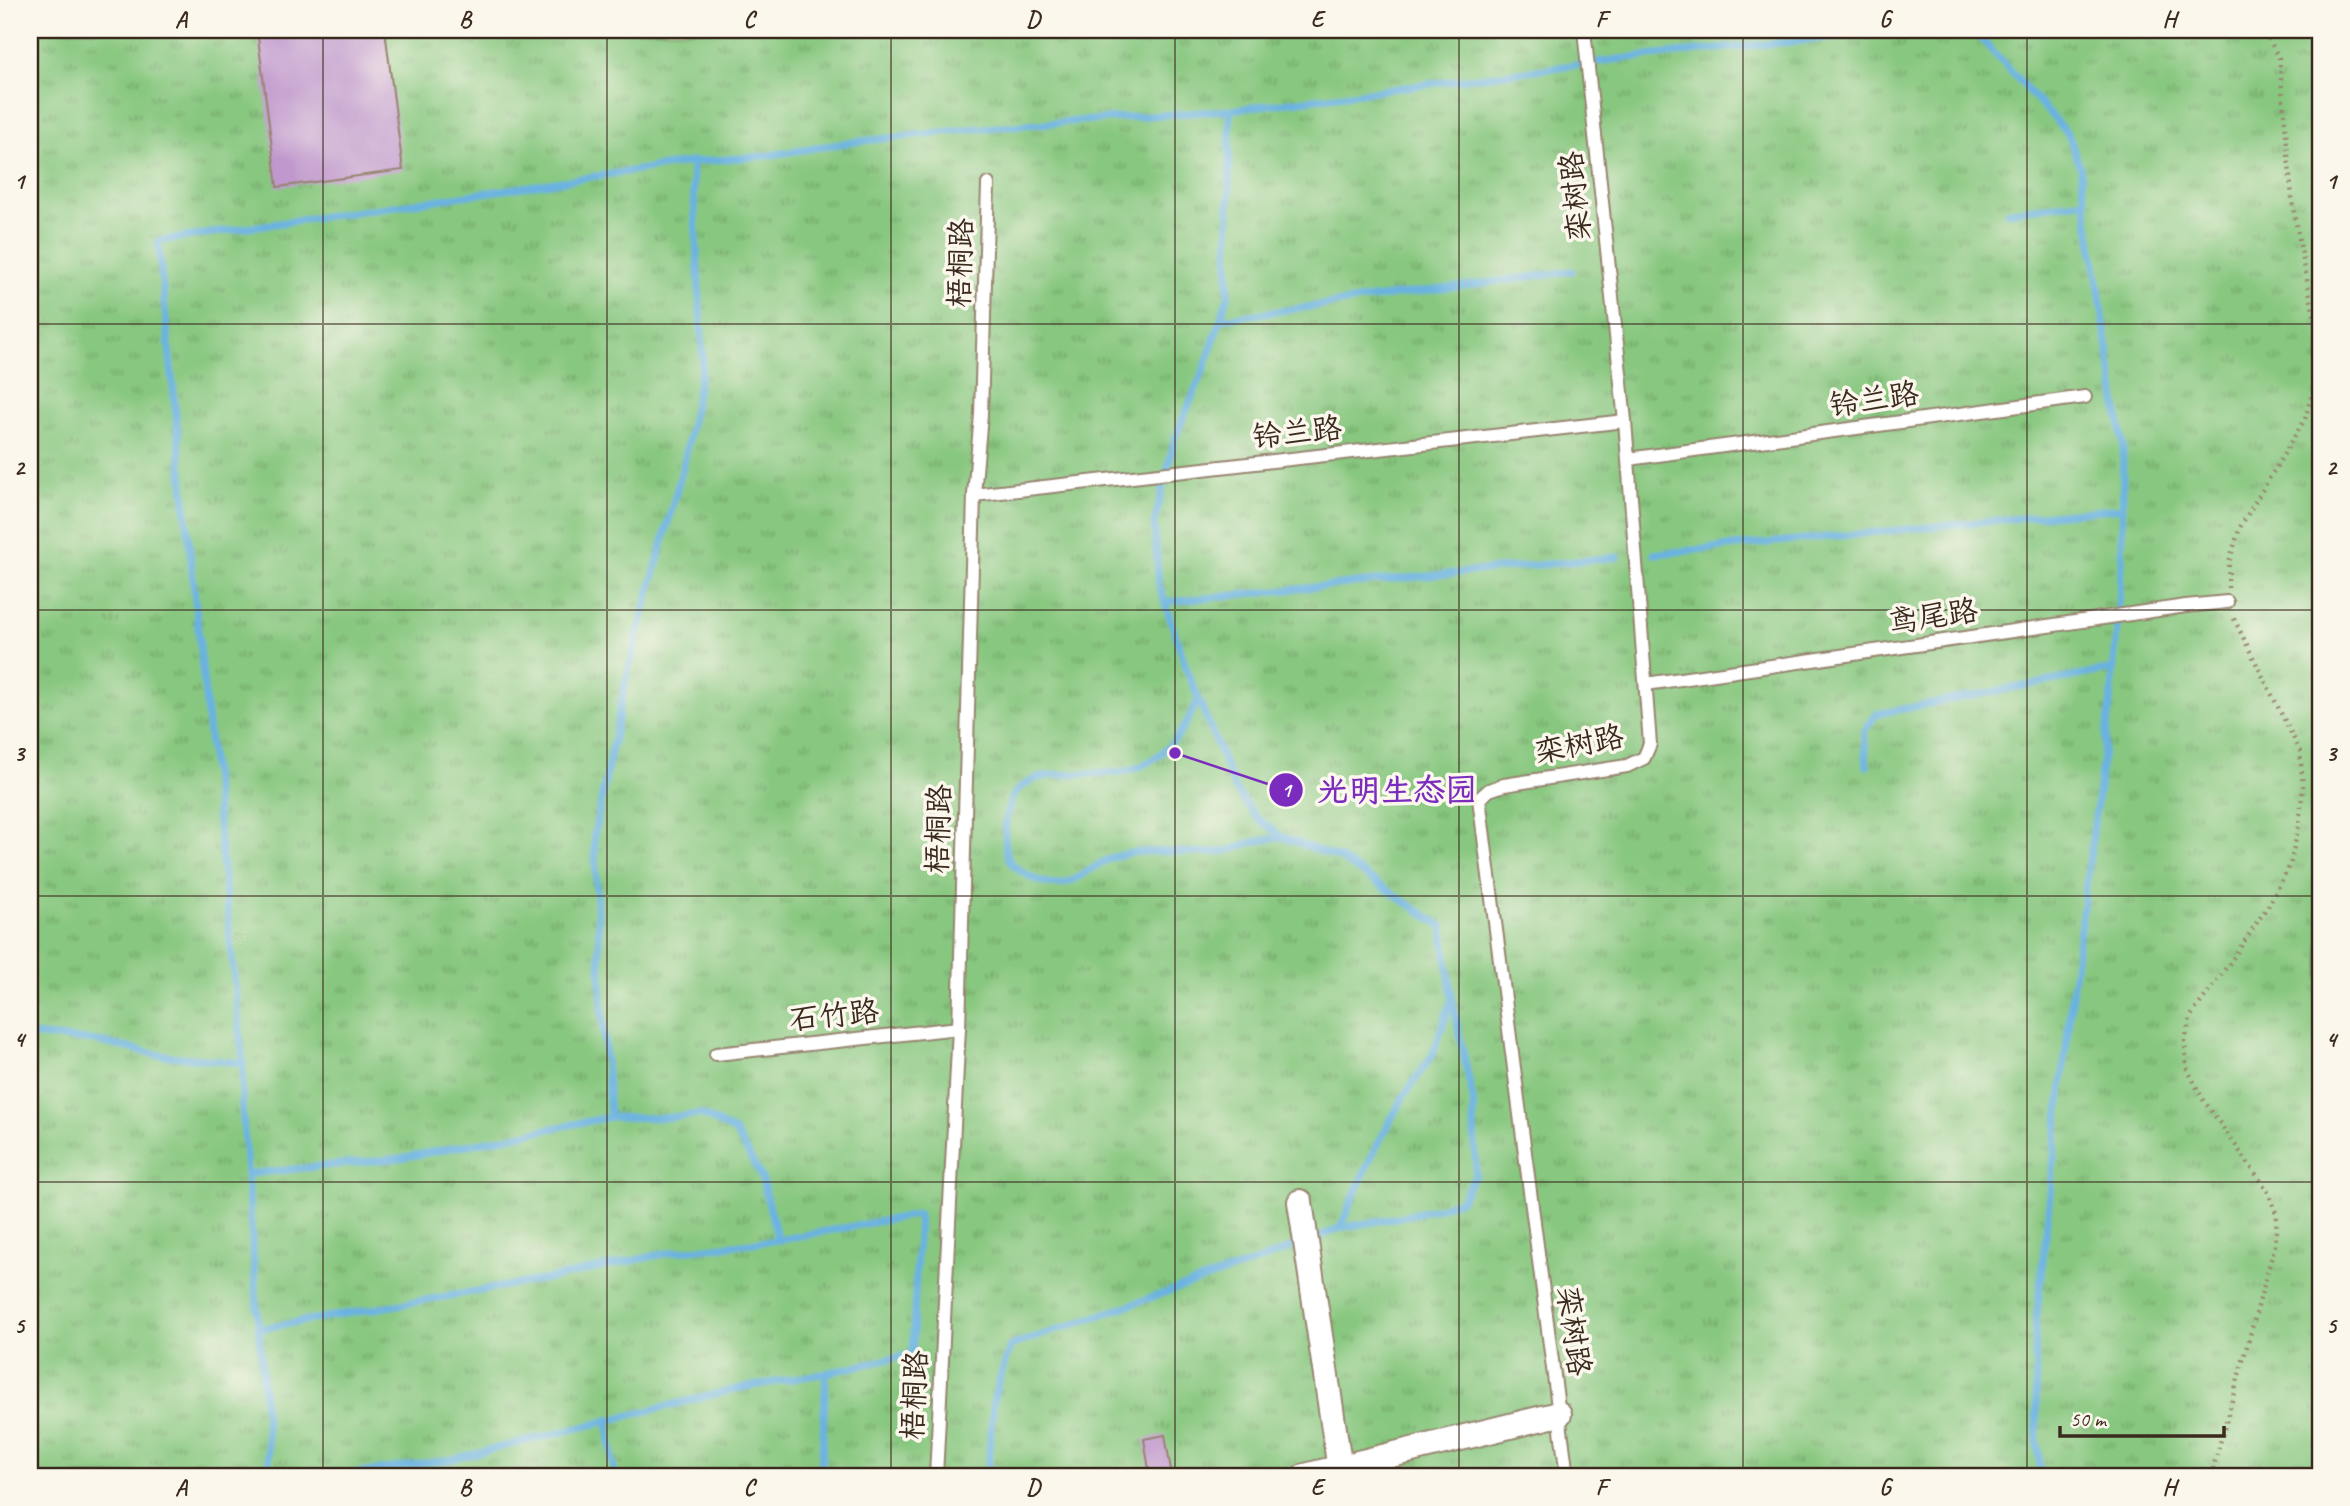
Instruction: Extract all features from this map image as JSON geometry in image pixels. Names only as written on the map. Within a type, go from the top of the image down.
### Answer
[{"type":"street","points":[[1300,1202],[1340,1472]]},
{"type":"street","points":[[1305,1476],[1340,1472],[1559,1414]]},
{"type":"lane","name":"栾树路","points":[[1567,1476],[1479,799],[1489,790],[1504,785],[1627,766],[1644,758],[1650,744],[1625,421],[1584,30]]},
{"type":"lane","name":"梧桐路","points":[[936,1476],[959,1028],[974,495],[981,414],[988,184]]},
{"type":"lane","name":"铃兰路","points":[[1628,460],[2085,397]]},
{"type":"lane","name":"铃兰路","points":[[974,495],[1625,421]]},
{"type":"lane","name":"鸢尾路","points":[[1646,684],[2227,602]]},
{"type":"lane","name":"石竹路","points":[[716,1054],[959,1028]]},
{"type":"path","points":[[2211,1476],[2275,1245],[2277,1215],[2267,1190],[2202,1098],[2186,1066],[2185,1041],[2190,1017],[2230,964],[2270,903],[2290,865],[2299,825],[2303,786],[2300,751],[2275,697],[2244,642],[2227,602],[2229,562],[2240,527],[2305,419],[2316,380],[2316,326],[2293,208],[2279,58],[2264,30]]},
{"type":"green space","points":[[30,30],[2320,30],[2320,1476],[30,1476]]},
{"type":"building","points":[[257,30],[385,30],[403,170],[277,187]]},
{"type":"building","points":[[1165,1435],[1172,1476],[1150,1476],[1144,1439]]},
{"type":"waterway","points":[[821,1476],[826,1373],[912,1354],[919,1214],[778,1240],[761,1176],[735,1132],[701,1114],[663,1118],[610,1117],[594,835],[626,679],[684,463],[703,360],[692,162],[764,156],[853,142],[971,129],[1230,110],[1628,58],[1909,30]]},
{"type":"waterway","points":[[1973,30],[2068,134],[2080,167],[2123,446],[2122,565],[2112,689],[2074,975],[2035,1331],[2037,1442],[2041,1476]]},
{"type":"waterway","points":[[1230,110],[1228,296],[1205,367],[1175,438],[1154,524],[1159,585],[1188,673],[1235,789],[1256,817],[1282,837],[1339,858],[1442,926],[1452,998],[1433,1054],[1402,1099],[1371,1157],[1340,1228],[1311,1240]]},
{"type":"waterway","points":[[270,1476],[242,1104],[243,1063],[158,241],[692,162]]},
{"type":"waterway","points":[[2007,212],[2086,201]]},
{"type":"waterway","points":[[1221,319],[1572,271]]},
{"type":"waterway","points":[[1654,554],[2122,508]]},
{"type":"waterway","points":[[1165,602],[1618,557]]},
{"type":"waterway","points":[[1867,766],[1864,732],[1876,714],[2114,669]]},
{"type":"waterway","points":[[1198,700],[1176,738],[1161,754],[1141,766],[1117,772],[1047,776],[1033,780],[1018,790],[1011,801],[1006,819],[1005,841],[1009,859],[1013,865],[1031,877],[1046,883],[1060,884],[1076,879],[1114,857],[1156,851],[1225,851],[1282,837]]},
{"type":"waterway","points":[[1340,1228],[1405,1216],[1461,1200],[1476,1174],[1473,1099],[1452,999]]},
{"type":"waterway","points":[[30,1035],[96,1041],[160,1055],[243,1063]]},
{"type":"waterway","points":[[247,1174],[401,1158],[610,1117]]},
{"type":"waterway","points":[[258,1329],[553,1278],[672,1252],[778,1240]]},
{"type":"waterway","points":[[987,1476],[994,1397],[1010,1346],[1264,1259],[1300,1244]]},
{"type":"waterway","points":[[337,1476],[449,1460],[740,1388],[826,1373]]},
{"type":"waterway","points":[[607,1420],[615,1476]]},
{"type":"place","name":"光明生态园","points":[[1175,753]]}]
